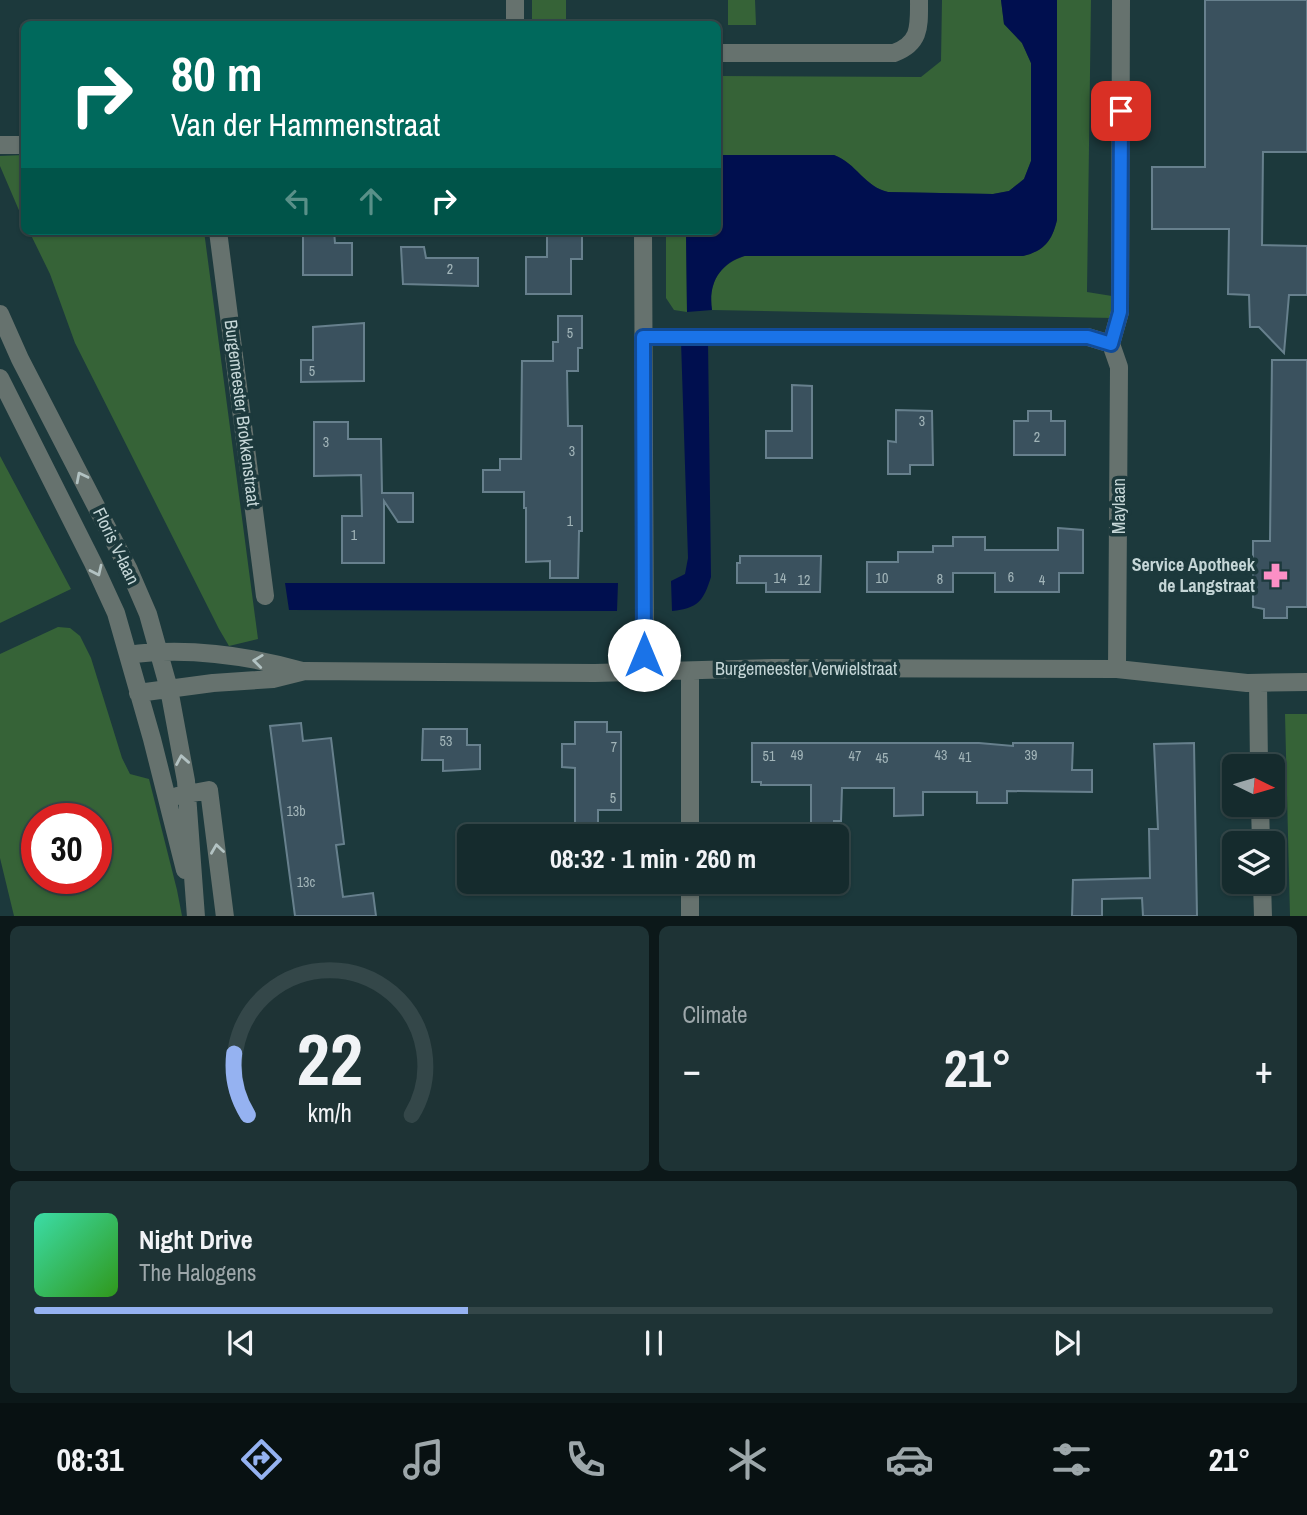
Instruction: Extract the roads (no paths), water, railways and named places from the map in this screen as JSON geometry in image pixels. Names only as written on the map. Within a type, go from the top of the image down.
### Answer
[{"type":"street","points":[[515,0],[515,21]]},
{"type":"street","points":[[721,53],[894,53],[909,47],[917,35],[919,0]]},
{"type":"street","points":[[643,337],[1088,337],[1111,344],[1120,312],[1121,0]]},
{"type":"street","points":[[0,145],[21,145]]},
{"type":"street","name":"Burgemeester Brokkenstraat","points":[[219,235],[265,596]]},
{"type":"street","points":[[643,235],[645,672]]},
{"type":"street","name":"Floris V-laan","points":[[0,314],[20,359],[129,570],[148,614],[169,688],[187,794],[195,909]]},
{"type":"street","name":"Maylaan","points":[[1111,344],[1119,367],[1117,670]]},
{"type":"street","name":"Floris V-laan","points":[[0,379],[116,613],[195,909]]},
{"type":"street","name":"Burgemeester Verwielstraat","points":[[128,655],[159,651],[271,662],[305,671]]},
{"type":"street","name":"Burgemeester Verwielstraat","points":[[138,693],[273,679],[305,671],[645,672],[773,668],[1117,670],[1258,683],[1307,682]]},
{"type":"street","points":[[690,671],[690,824]]},
{"type":"street","points":[[1258,683],[1259,754]]},
{"type":"street","points":[[167,798],[209,790],[225,916]]},
{"type":"street","points":[[690,894],[690,916]]},
{"type":"street","points":[[1262,894],[1263,916]]},
{"type":"place","name":"Service Apotheek de Langstraat","points":[[1275,575]]}]
